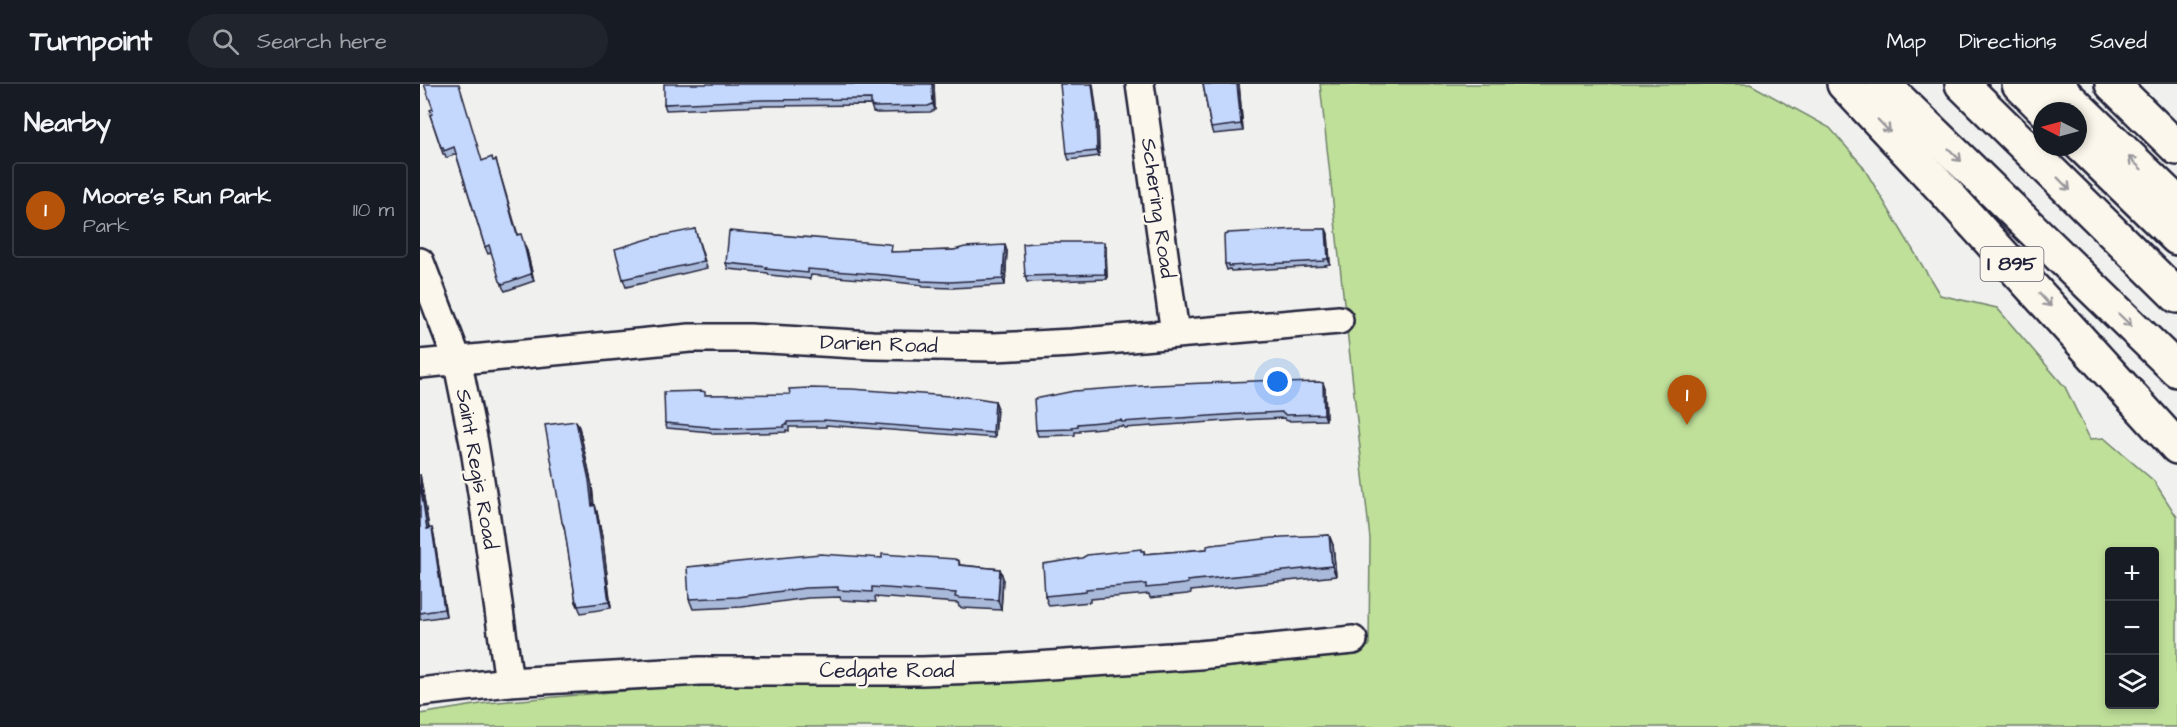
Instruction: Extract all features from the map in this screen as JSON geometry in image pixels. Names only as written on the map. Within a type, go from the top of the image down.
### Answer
[{"type":"highway","name":"I 895","points":[[1844,84],[1941,186],[2177,447]]},
{"type":"highway","points":[[1883,84],[2177,370]]},
{"type":"highway","points":[[1962,84],[2177,296]]},
{"type":"highway","points":[[2019,84],[2037,102]]},
{"type":"highway","points":[[2054,84],[2177,203]]},
{"type":"highway","points":[[2112,84],[2177,148]]},
{"type":"highway","points":[[2087,151],[2177,238]]},
{"type":"street","name":"Schering Road","points":[[1140,84],[1175,333]]},
{"type":"street","name":"Saint Regis Road","points":[[420,262],[457,359],[474,443],[509,682]]},
{"type":"street","name":"Darien Road","points":[[420,364],[690,338],[750,338],[872,345],[994,346],[1072,343],[1339,320]]},
{"type":"street","name":"Cedgate Road","points":[[420,692],[509,682],[700,671],[922,671],[1004,668],[1199,655],[1353,640]]},
{"type":"green space","points":[[1320,84],[1750,84],[1830,128],[1862,165],[1940,295],[1997,308],[2065,387],[2090,439],[2104,438],[2154,481],[2177,517],[2177,727],[420,727],[420,714],[487,703],[736,681],[907,684],[1369,646],[1370,539]]},
{"type":"building","points":[[424,84],[459,84],[482,161],[492,157],[493,161],[496,160],[517,235],[521,234],[531,274],[503,284],[500,281],[489,245],[485,247],[454,147],[444,151],[441,147],[430,115],[432,114],[430,110],[433,109]]},
{"type":"building","points":[[664,84],[932,84],[933,104],[874,107],[871,106],[871,99],[664,104]]},
{"type":"building","points":[[1060,84],[1092,84],[1097,151],[1067,154]]},
{"type":"building","points":[[1203,84],[1237,84],[1241,124],[1211,128]]},
{"type":"building","points":[[695,229],[704,261],[623,279],[615,249],[655,237]]},
{"type":"building","points":[[1326,229],[1328,259],[1229,266],[1225,264],[1224,235],[1228,233]]},
{"type":"building","points":[[729,231],[888,244],[892,245],[891,252],[954,250],[965,247],[1005,245],[1003,279],[921,281],[921,279],[885,275],[808,269],[808,273],[726,263]]},
{"type":"building","points":[[1104,242],[1105,274],[1025,276],[1023,244]]},
{"type":"building","points":[[1281,380],[1281,383],[1323,383],[1324,414],[1286,415],[1282,412],[1122,422],[1121,420],[1078,424],[1072,427],[1073,429],[1036,430],[1034,399],[1074,391]]},
{"type":"building","points":[[789,389],[852,389],[995,401],[993,433],[824,420],[787,422],[784,427],[730,429],[665,423],[664,392],[702,391],[705,395],[790,394]]},
{"type":"building","points":[[576,421],[589,480],[592,506],[595,505],[609,602],[578,606],[545,425]]},
{"type":"building","points":[[420,483],[427,529],[432,528],[444,609],[420,613]]},
{"type":"building","points":[[1329,535],[1332,566],[1187,581],[1188,583],[1184,584],[1146,588],[1146,584],[1086,589],[1086,592],[1045,596],[1043,564],[1082,558],[1087,555],[1141,549],[1144,554],[1207,549],[1207,546],[1211,545],[1282,537]]},
{"type":"building","points":[[820,554],[882,558],[882,554],[955,559],[959,561],[959,565],[1000,569],[998,600],[959,598],[955,597],[956,593],[872,587],[872,592],[838,590],[838,587],[805,588],[738,597],[689,599],[687,567]]},
{"type":"place","name":"Moore's Run Park","points":[[1687,425]]}]
